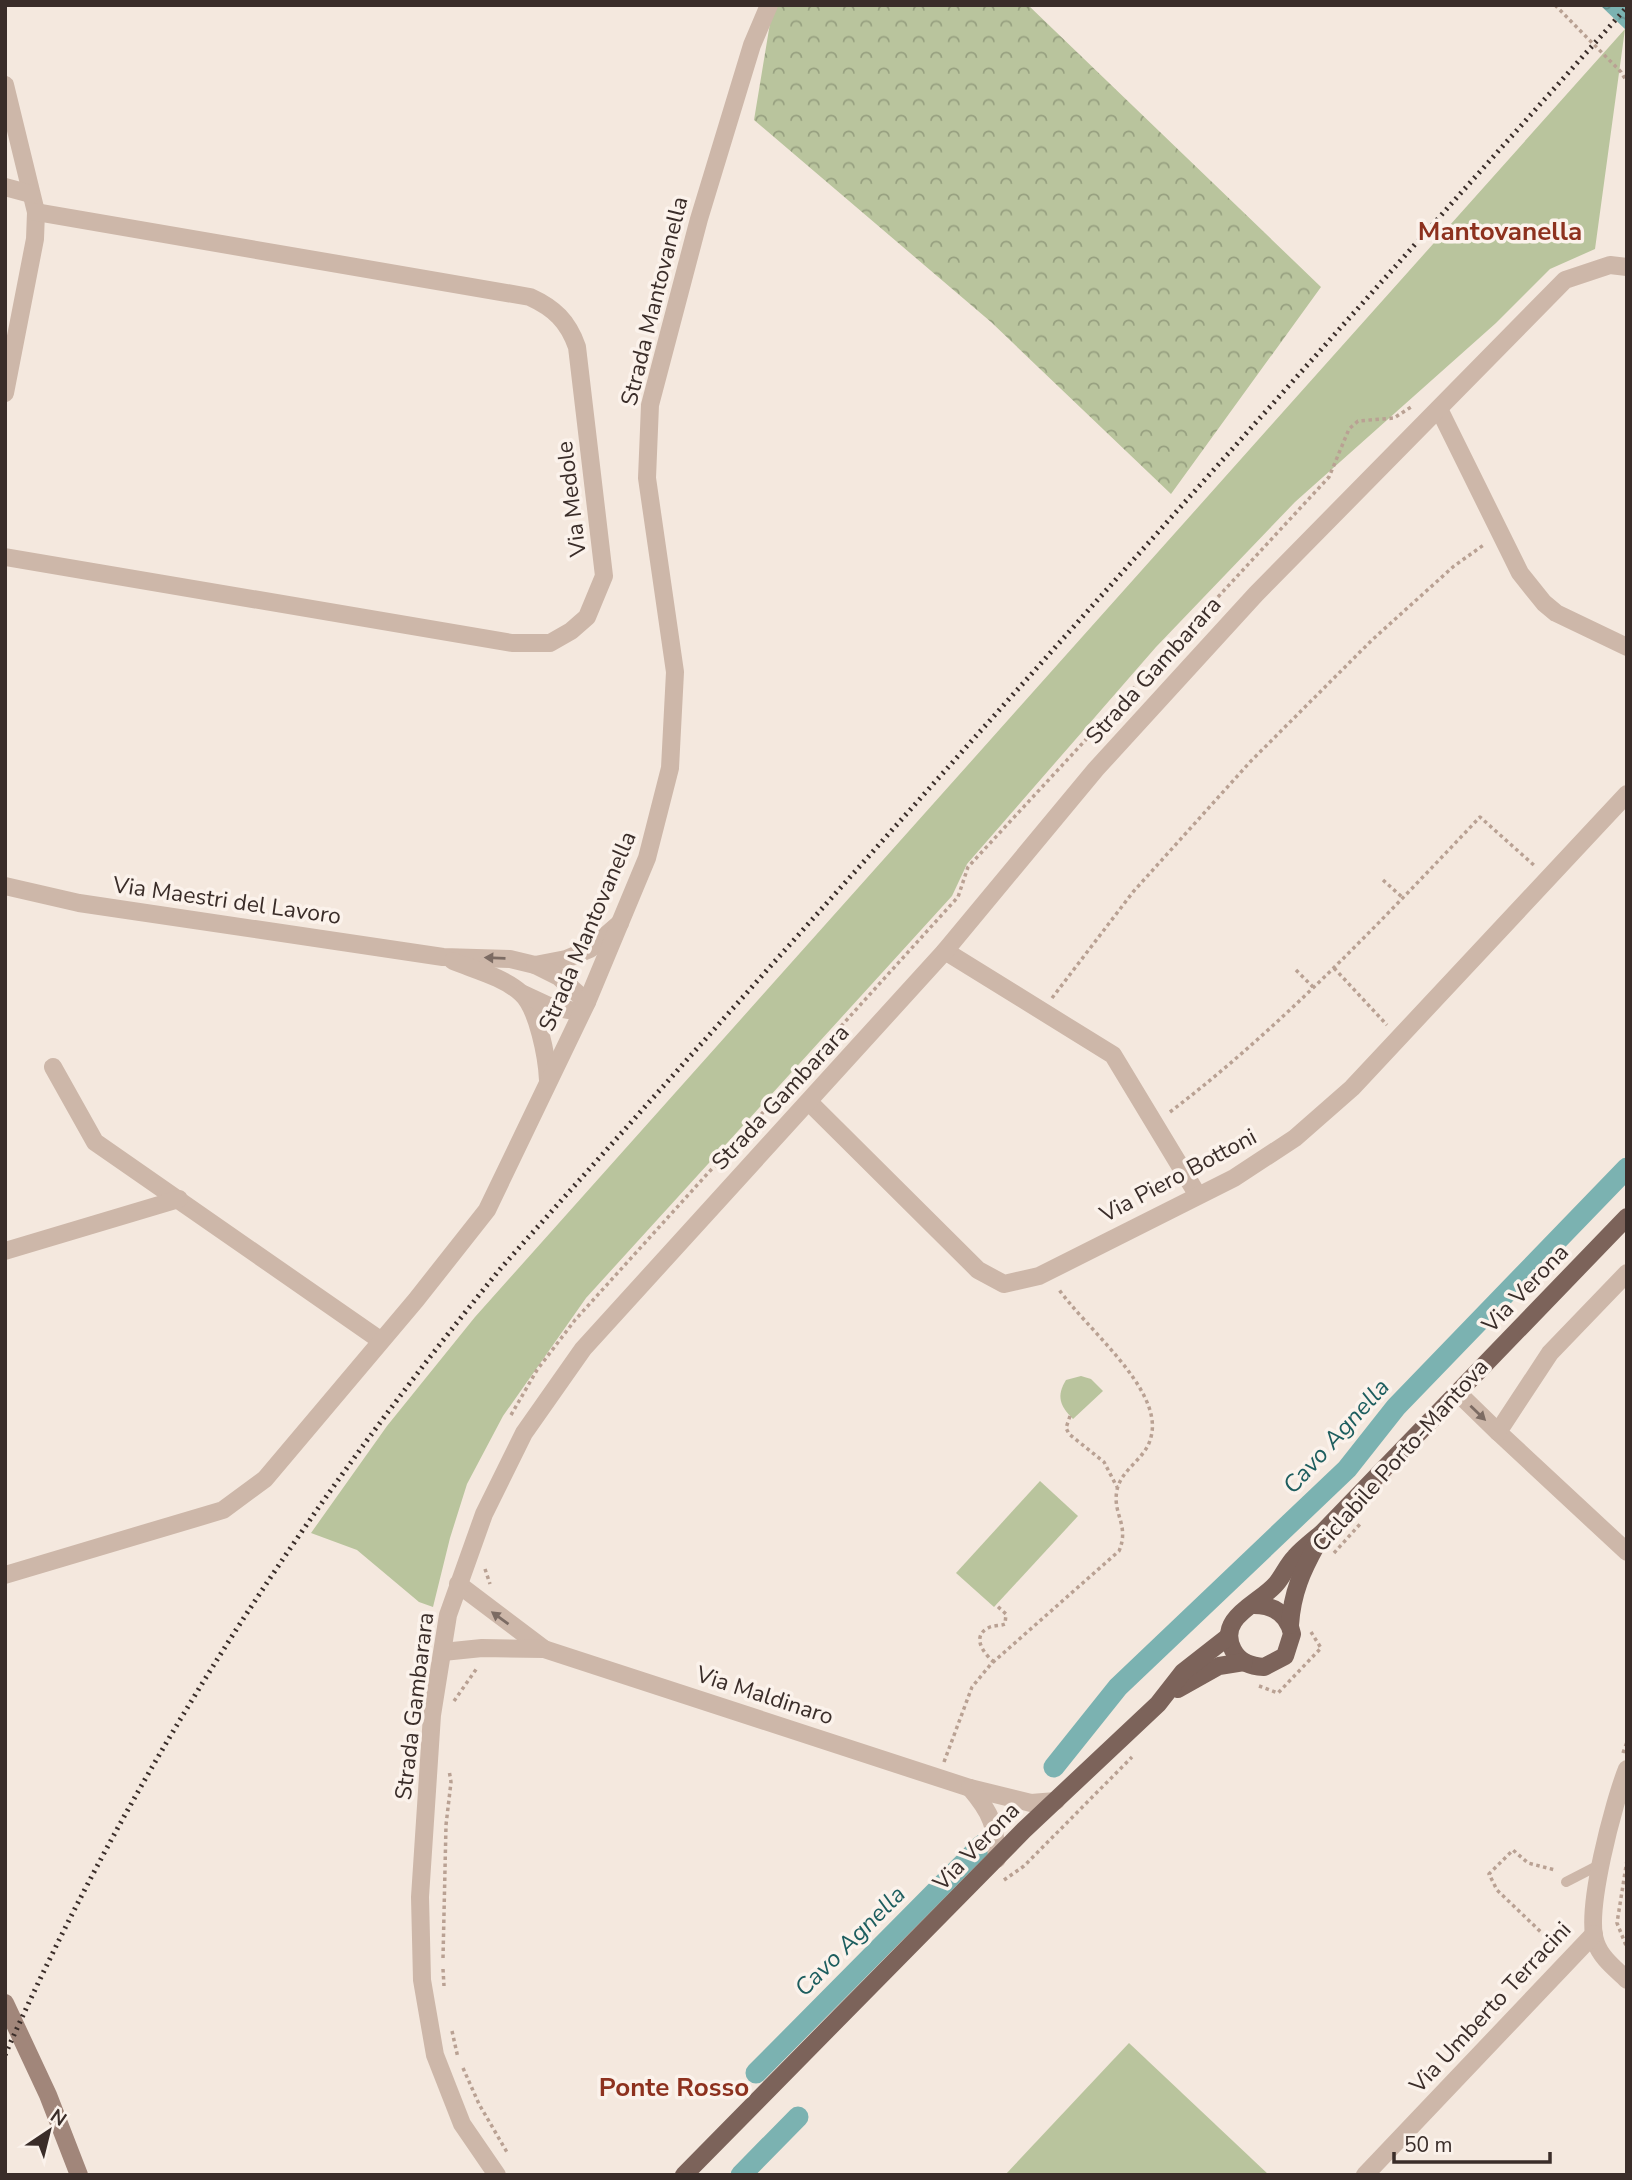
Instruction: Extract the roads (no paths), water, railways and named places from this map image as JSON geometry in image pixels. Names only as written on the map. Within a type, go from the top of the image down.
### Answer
[{"type":"main road","name":"Via Verona","points":[[1158,1704],[1183,1672],[1229,1636],[1239,1612],[1254,1605],[1276,1584],[1294,1558],[1323,1532],[1627,1217]]},
{"type":"main road","name":"Via Verona","points":[[684,2175],[996,1859],[1158,1704],[1195,1677],[1219,1665],[1244,1662],[1254,1666],[1275,1664],[1284,1656],[1290,1644],[1297,1579],[1323,1532]]},
{"type":"main road","points":[[1254,1605],[1275,1608],[1290,1625]]},
{"type":"main road","points":[[1229,1636],[1231,1646],[1244,1662]]},
{"type":"main road","points":[[5,2003],[48,2095],[79,2175]]},
{"type":"street","name":"Strada Mantovanella","points":[[5,1575],[223,1510],[265,1479],[487,1210],[623,921],[661,812],[674,723],[676,672],[647,478],[650,405],[703,207],[752,45],[769,5]]},
{"type":"street","points":[[5,85],[36,212],[35,239],[5,393]]},
{"type":"street","points":[[5,187],[31,194]]},
{"type":"street","name":"Via Medole","points":[[5,557],[512,643],[550,643],[571,631],[587,617],[597,599],[604,576],[577,347],[563,318],[548,305],[530,297],[36,212]]},
{"type":"street","name":"Strada Gambarara","points":[[497,2175],[462,2124],[435,2056],[422,1980],[420,1897],[432,1715],[448,1615],[484,1514],[524,1433],[583,1349],[810,1103],[945,951],[1124,738],[1256,594],[1565,280],[1610,265],[1627,267]]},
{"type":"street","points":[[1439,409],[1520,573],[1544,603],[1556,613],[1627,647]]},
{"type":"street","name":"Via Piero Bottoni","points":[[810,1103],[978,1270],[1004,1284],[1047,1272],[1234,1178],[1295,1138],[1352,1088],[1627,794]]},
{"type":"street","name":"Via Maestri del Lavoro","points":[[5,886],[79,903],[443,957]]},
{"type":"street","points":[[535,965],[566,959],[590,948],[623,921]]},
{"type":"street","points":[[945,951],[1113,1055],[1197,1195]]},
{"type":"street","points":[[443,957],[510,959],[535,965],[559,977],[584,1007]]},
{"type":"street","points":[[443,957],[503,982],[551,1007],[584,1007]]},
{"type":"street","points":[[523,994],[546,1050],[548,1083]]},
{"type":"street","points":[[53,1067],[95,1142],[380,1340]]},
{"type":"street","points":[[5,1251],[179,1199]]},
{"type":"street","points":[[1498,1432],[1550,1353],[1627,1272]]},
{"type":"street","points":[[1458,1392],[1627,1552]]},
{"type":"street","name":"Via Maldinaro","points":[[458,1584],[544,1649]]},
{"type":"street","name":"Via Maldinaro","points":[[443,1653],[482,1648],[544,1649],[970,1788],[1031,1803],[1056,1801]]},
{"type":"street","points":[[1623,1765],[1601,1864],[1594,1934],[1600,1951],[1627,1980]]},
{"type":"street","points":[[970,1788],[987,1808],[995,1824],[996,1859]]},
{"type":"street","name":"Via Umberto Terracini","points":[[1364,2175],[1594,1934]]},
{"type":"lane","points":[[1566,1882],[1601,1864]]},
{"type":"water","points":[[1600,5],[1627,5],[1627,31]]},
{"type":"waterway","name":"Cavo Agnella","points":[[1054,1767],[1118,1687],[1347,1469],[1396,1407],[1627,1168]]},
{"type":"waterway","name":"Cavo Agnella","points":[[756,2073],[982,1845]]},
{"type":"waterway","name":"Cavo Agnella","points":[[741,2175],[798,2117]]},
{"type":"railway","points":[[5,2055],[108,1845],[226,1645],[358,1453],[428,1360],[501,1268],[1627,7]]},
{"type":"district","name":"Mantovanella","points":[[1500,231]]},
{"type":"district","name":"Ponte Rosso","points":[[674,2087]]}]
